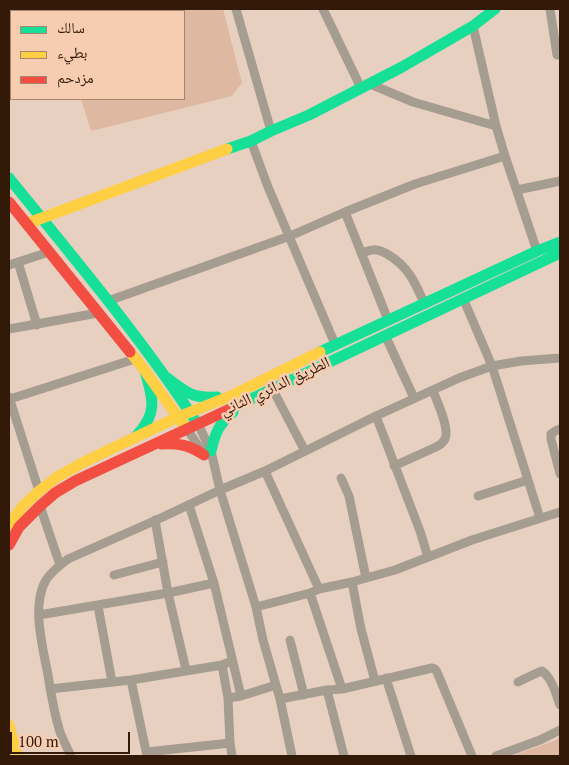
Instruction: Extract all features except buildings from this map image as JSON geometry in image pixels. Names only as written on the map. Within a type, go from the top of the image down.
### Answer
[{"type":"main road","points":[[26,224],[251,141],[309,115],[402,68],[473,26],[495,9]]},
{"type":"main road","points":[[9,178],[108,301],[191,412],[192,427]]},
{"type":"main road","points":[[9,202],[145,371],[178,417],[192,427]]},
{"type":"main road","name":"الطريق الدائري الثاني","points":[[9,525],[23,506],[39,491],[70,470],[178,417],[233,395],[336,344],[560,242]]},
{"type":"main road","name":"الطريق الدائري الثاني","points":[[9,545],[20,527],[40,506],[55,492],[75,481],[560,253]]},
{"type":"main road","points":[[132,440],[145,428],[150,418],[152,394],[145,371]]},
{"type":"main road","points":[[166,378],[190,395],[200,398],[233,395]]},
{"type":"main road","points":[[153,445],[185,444],[208,453],[222,421],[245,401]]},
{"type":"main road","points":[[9,725],[17,756]]},
{"type":"street","points":[[236,9],[271,131]]},
{"type":"street","points":[[322,9],[366,86],[496,126]]},
{"type":"street","points":[[550,9],[557,55]]},
{"type":"street","points":[[473,26],[504,156],[537,251]]},
{"type":"street","points":[[251,141],[268,187],[336,344]]},
{"type":"street","points":[[108,301],[290,236],[415,184],[504,156]]},
{"type":"street","points":[[517,190],[560,182]]},
{"type":"street","points":[[345,212],[388,320]]},
{"type":"street","points":[[361,253],[378,250],[395,259],[407,270],[424,303]]},
{"type":"street","points":[[9,264],[49,252]]},
{"type":"street","points":[[18,262],[37,325]]},
{"type":"street","points":[[463,298],[492,366],[540,518]]},
{"type":"street","points":[[9,329],[98,314]]},
{"type":"street","points":[[385,335],[414,398]]},
{"type":"street","points":[[71,756],[60,732],[54,711],[39,615],[40,600],[46,580],[60,566],[68,560],[265,471],[376,416],[459,378],[492,366],[521,361],[560,358]]},
{"type":"street","points":[[39,491],[9,398],[135,359]]},
{"type":"street","points":[[272,388],[305,451]]},
{"type":"street","points":[[394,466],[442,444],[446,439],[445,425],[433,391]]},
{"type":"street","points":[[376,416],[428,557]]},
{"type":"street","points":[[192,427],[208,453],[214,469],[256,607],[263,640],[280,699],[292,756]]},
{"type":"street","points":[[560,429],[551,434],[551,439],[560,474]]},
{"type":"street","points":[[265,471],[315,591],[342,689]]},
{"type":"street","points":[[341,478],[349,496],[366,578]]},
{"type":"street","points":[[478,496],[528,480]]},
{"type":"street","points":[[189,505],[214,583],[240,696]]},
{"type":"street","points":[[40,506],[60,566]]},
{"type":"street","points":[[256,607],[395,570],[472,540],[560,512]]},
{"type":"street","points":[[155,520],[168,593],[186,670]]},
{"type":"street","points":[[114,575],[163,562]]},
{"type":"street","points":[[352,582],[361,629],[375,682]]},
{"type":"street","points":[[39,615],[98,606],[214,583]]},
{"type":"street","points":[[98,606],[112,682]]},
{"type":"street","points":[[290,640],[304,695]]},
{"type":"street","points":[[50,689],[132,680],[222,665],[232,661]]},
{"type":"street","points":[[222,665],[228,698],[232,756]]},
{"type":"street","points":[[280,699],[342,689],[432,668],[437,672],[472,756]]},
{"type":"street","points":[[518,682],[542,671],[549,678],[560,705]]},
{"type":"street","points":[[386,678],[411,756]]},
{"type":"street","points":[[132,680],[147,754],[230,743]]},
{"type":"street","points":[[228,698],[276,686]]},
{"type":"street","points":[[328,690],[344,756]]},
{"type":"street","points":[[496,756],[540,740],[560,730]]},
{"type":"shaded area","points":[[223,9],[242,83],[232,96],[91,131],[81,100],[185,100],[185,10],[81,10]]},
{"type":"shaded area","points":[[560,737],[560,756],[511,756],[554,741]]},
{"type":"traffic: fast","points":[[227,149],[251,141],[309,115],[402,67],[473,26],[495,9]]},
{"type":"traffic: fast","points":[[9,178],[128,327],[174,388],[195,420]]},
{"type":"traffic: fast","points":[[320,352],[560,242]]},
{"type":"traffic: fast","points":[[228,410],[560,253]]},
{"type":"traffic: fast","points":[[137,435],[148,420],[152,405],[152,397],[145,371]]},
{"type":"traffic: fast","points":[[167,378],[195,396],[217,397]]},
{"type":"traffic: fast","points":[[211,451],[218,429],[233,412]]},
{"type":"traffic: slow","points":[[26,224],[227,149]]},
{"type":"traffic: slow","points":[[130,352],[183,424]]},
{"type":"traffic: slow","points":[[9,525],[23,506],[57,477],[178,417],[233,395],[320,352]]},
{"type":"traffic: slow","points":[[9,725],[17,756]]},
{"type":"traffic: jam","points":[[9,202],[130,352]]},
{"type":"traffic: jam","points":[[9,545],[19,527],[55,493],[75,481],[228,410]]},
{"type":"traffic: jam","points":[[161,444],[184,445],[204,455]]}]
